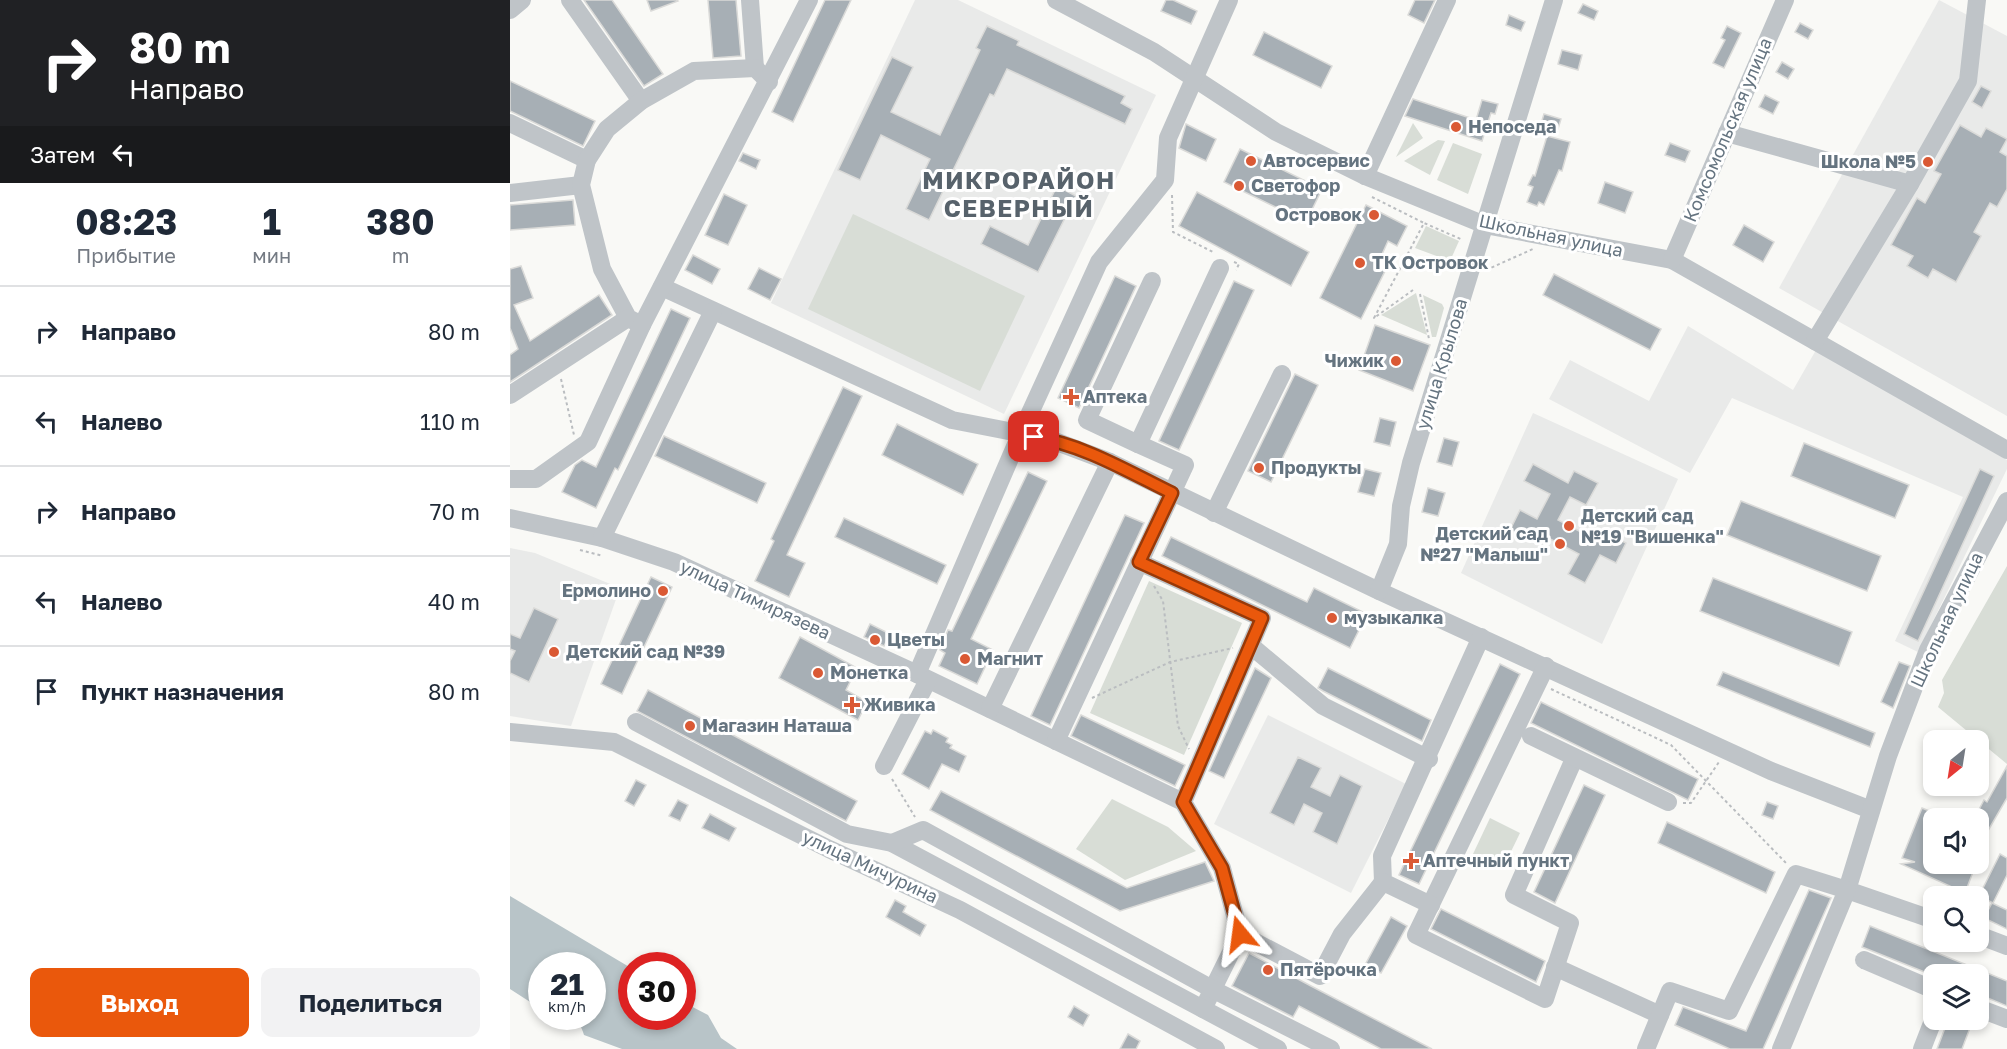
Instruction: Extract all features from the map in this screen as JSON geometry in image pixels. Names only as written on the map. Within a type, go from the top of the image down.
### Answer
[{"type":"street","points":[[510,10],[522,0]]},
{"type":"street","points":[[570,0],[641,101]]},
{"type":"street","points":[[750,0],[755,68],[769,82]]},
{"type":"street","points":[[510,479],[536,479],[588,442],[635,322],[662,287],[809,0]]},
{"type":"street","points":[[884,766],[923,677],[1020,435],[1099,262],[1165,180],[1168,138],[1229,0]]},
{"type":"street","points":[[1365,176],[1447,0]]},
{"type":"street","name":"улица Крылова","points":[[1379,591],[1398,544],[1401,506],[1411,462],[1554,0]]},
{"type":"street","name":"Комсомольская улица","points":[[1672,260],[1785,0]]},
{"type":"street","points":[[1815,341],[1910,184],[1968,81],[1977,0]]},
{"type":"street","name":"Школьная улица","points":[[1061,1],[1194,76],[1276,132],[1365,176],[1485,225],[1672,260],[2007,450]]},
{"type":"street","points":[[635,322],[602,269],[582,185],[587,160],[607,129],[641,101],[694,71],[755,68]]},
{"type":"street","points":[[510,123],[587,160]]},
{"type":"street","points":[[1727,133],[1910,184]]},
{"type":"street","points":[[510,193],[582,185]]},
{"type":"street","points":[[1138,444],[1226,264]]},
{"type":"street","points":[[1056,741],[1185,465],[1087,420],[1152,281]]},
{"type":"street","points":[[662,287],[951,420],[1049,439],[1110,462],[1379,591],[1727,750],[1871,810]]},
{"type":"street","points":[[602,538],[713,311]]},
{"type":"street","points":[[510,395],[558,364],[635,322]]},
{"type":"street","points":[[1214,513],[1282,374]]},
{"type":"street","points":[[990,709],[1110,462]]},
{"type":"street","name":"Школьная улица","points":[[1781,1049],[1847,890],[1888,756],[1928,650],[2007,501]]},
{"type":"street","name":"улица Тимирязева","points":[[510,518],[602,538],[674,562],[923,677],[1183,802]]},
{"type":"street","points":[[1139,562],[1262,618],[1183,802],[1222,868],[1240,934],[1203,1010]]},
{"type":"street","points":[[1240,934],[1320,976],[1342,934],[1383,882],[1382,856],[1429,759],[1482,637]]},
{"type":"street","points":[[1250,645],[1323,706],[1429,759]]},
{"type":"street","points":[[1546,666],[1416,935],[1545,999],[1570,923],[1514,895],[1574,759]]},
{"type":"street","points":[[636,722],[847,834],[892,843],[1278,1049]]},
{"type":"street","name":"улица Мичурина","points":[[510,732],[614,742],[829,849],[960,910],[1216,1049]]},
{"type":"street","points":[[1531,736],[1574,759],[1668,802]]},
{"type":"street","points":[[892,843],[923,830],[1212,989],[1331,1049]]},
{"type":"street","points":[[1646,1049],[1670,991],[1729,1011],[1796,873],[1923,916]]},
{"type":"street","points":[[1383,882],[1431,905]]},
{"type":"street","points":[[1989,939],[2007,946]]},
{"type":"street","points":[[1864,960],[1923,985]]},
{"type":"street","points":[[1555,968],[1660,1015]]},
{"type":"street","points":[[1989,1012],[2007,1019]]},
{"type":"street","points":[[1922,1049],[1929,1030]]},
{"type":"path","points":[[1372,197],[1463,240]]},
{"type":"path","points":[[1413,290],[1374,318],[1424,223]]},
{"type":"path","points":[[1173,232],[1226,264]]},
{"type":"path","points":[[1470,277],[1558,239]]},
{"type":"path","points":[[1420,294],[1430,339]]},
{"type":"path","points":[[558,364],[578,449]]},
{"type":"path","points":[[576,549],[609,557]]},
{"type":"path","points":[[1139,562],[1163,601],[1178,726],[1198,768]]},
{"type":"path","points":[[1071,708],[1170,662],[1250,645]]},
{"type":"path","points":[[1538,683],[1671,745],[1796,873]]},
{"type":"path","points":[[1668,802],[1691,803],[1727,750]]},
{"type":"path","points":[[884,766],[923,830]]},
{"type":"shaded area","points":[[915,0],[958,0],[1156,95],[1004,414],[771,303]]},
{"type":"shaded area","name":"Школа №5","points":[[1939,0],[2007,36],[2007,416],[1779,288]]},
{"type":"shaded area","points":[[1413,123],[1423,138],[1396,157]]},
{"type":"shaded area","points":[[1438,140],[1445,141],[1430,175],[1404,161]]},
{"type":"shaded area","points":[[1453,143],[1482,154],[1468,194],[1437,180]]},
{"type":"shaded area","points":[[853,214],[1025,296],[980,391],[808,309]]},
{"type":"shaded area","points":[[1426,226],[1459,241],[1450,261],[1415,248]]},
{"type":"shaded area","points":[[1416,293],[1427,335],[1381,315]]},
{"type":"shaded area","points":[[1423,295],[1442,304],[1444,308],[1436,337],[1432,337]]},
{"type":"shaded area","points":[[1688,326],[1793,390],[1816,350],[2007,460],[2007,469],[1918,652],[1895,641],[1963,497],[1732,398],[1690,473],[1549,399],[1570,360],[1649,401]]},
{"type":"shaded area","name":"Детский сад №19 \"Вишенка\"","points":[[1533,413],[1678,479],[1602,644],[1461,573]]},
{"type":"shaded area","name":"Детский сад №39","points":[[510,548],[535,553],[620,588],[571,726],[510,716]]},
{"type":"shaded area","points":[[2007,566],[2007,764],[1989,749],[1989,730],[1966,730],[1938,707],[1944,693],[1942,680]]},
{"type":"shaded area","points":[[1149,581],[1242,623],[1184,755],[1090,713]]},
{"type":"shaded area","points":[[1268,715],[1406,784],[1351,893],[1214,824]]},
{"type":"shaded area","points":[[1112,799],[1168,827],[1196,851],[1125,880],[1076,849]]},
{"type":"shaded area","points":[[1490,818],[1520,833],[1503,868],[1473,854]]},
{"type":"shaded area","points":[[510,896],[604,952],[528,952],[528,1001],[510,989]]},
{"type":"shaded area","points":[[606,953],[618,960],[618,1030],[696,1030],[696,1009],[708,1015],[721,1038],[737,1049],[622,1049],[584,1035],[582,1030],[606,1030]]},
{"type":"building","points":[[584,0],[612,0],[663,74],[644,86]]},
{"type":"building","points":[[647,0],[677,0],[678,1],[651,11]]},
{"type":"building","points":[[708,0],[736,0],[741,56],[713,58]]},
{"type":"building","points":[[825,0],[851,0],[793,122],[772,112]]},
{"type":"building","points":[[1166,0],[1173,0],[1197,11],[1191,24],[1161,11]]},
{"type":"building","points":[[1415,0],[1435,0],[1424,23],[1408,15]]},
{"type":"building","points":[[1583,4],[1598,11],[1594,20],[1578,13]]},
{"type":"building","points":[[1509,15],[1525,22],[1521,31],[1506,25]]},
{"type":"building","points":[[1800,23],[1813,30],[1808,39],[1795,32]]},
{"type":"building","points":[[987,26],[1019,41],[1017,45],[1125,96],[1121,103],[1132,109],[1125,124],[1007,69],[994,96],[990,94],[929,220],[906,209],[930,159],[881,135],[860,180],[838,170],[892,57],[913,67],[891,112],[940,135],[980,50],[976,48]]},
{"type":"building","points":[[1727,26],[1741,33],[1724,68],[1713,63],[1725,40],[1721,38]]},
{"type":"building","points":[[1264,32],[1332,66],[1321,88],[1253,55]]},
{"type":"building","points":[[1562,50],[1582,55],[1578,70],[1558,64]]},
{"type":"building","points":[[1782,62],[1794,69],[1788,79],[1776,72]]},
{"type":"building","points":[[510,81],[595,121],[583,146],[510,111]]},
{"type":"building","points":[[1981,86],[1991,91],[1982,108],[1972,102]]},
{"type":"building","points":[[1765,95],[1779,102],[1773,114],[1759,107]]},
{"type":"building","points":[[1413,99],[1476,120],[1482,100],[1498,104],[1495,114],[1491,113],[1482,141],[1405,116]]},
{"type":"building","points":[[1544,114],[1561,119],[1557,132],[1540,127]]},
{"type":"building","points":[[1186,124],[1216,139],[1206,161],[1179,148]]},
{"type":"building","points":[[1960,125],[1981,137],[1986,128],[2007,139],[2000,152],[2007,156],[2007,189],[1997,207],[1990,203],[1974,232],[1981,236],[1956,282],[1933,269],[1928,278],[1907,266],[1913,256],[1891,245],[1917,198],[1925,203],[1941,174],[1934,171]]},
{"type":"building","points":[[1547,136],[1570,142],[1562,171],[1559,170],[1544,205],[1539,202],[1537,206],[1527,202],[1533,187],[1528,185],[1533,175],[1535,176]]},
{"type":"building","points":[[1670,143],[1690,151],[1685,162],[1665,155]]},
{"type":"building","points":[[1240,149],[1322,189],[1306,222],[1224,182]]},
{"type":"building","points":[[743,153],[760,160],[756,169],[739,161]]},
{"type":"building","points":[[1605,182],[1633,192],[1625,213],[1598,203]]},
{"type":"building","points":[[1057,186],[1076,196],[1038,272],[981,244],[990,226],[1028,245]]},
{"type":"building","points":[[1197,192],[1309,252],[1291,286],[1179,226]]},
{"type":"building","points":[[724,194],[747,205],[728,245],[705,235]]},
{"type":"building","points":[[573,200],[575,225],[510,230],[510,205]]},
{"type":"building","name":"ТК Островок","points":[[1366,205],[1407,226],[1397,246],[1388,241],[1379,261],[1388,265],[1361,319],[1320,298]]},
{"type":"building","points":[[1744,225],[1774,242],[1763,262],[1733,245]]},
{"type":"building","points":[[693,255],[720,269],[712,284],[685,270]]},
{"type":"building","points":[[521,266],[533,298],[514,305],[530,341],[599,295],[612,315],[510,382],[510,355],[518,349],[510,328],[510,269]]},
{"type":"building","points":[[759,268],[781,279],[770,300],[748,289]]},
{"type":"building","points":[[1554,274],[1661,329],[1650,350],[1543,295]]},
{"type":"building","points":[[1115,276],[1136,286],[1079,408],[1058,398]]},
{"type":"building","points":[[1234,281],[1254,290],[1179,450],[1159,441]]},
{"type":"building","points":[[671,309],[690,318],[618,470],[615,468],[596,508],[562,492],[575,465],[582,460],[596,467]]},
{"type":"building","points":[[1375,325],[1430,345],[1413,391],[1359,370]]},
{"type":"building","points":[[1295,374],[1318,385],[1271,482],[1248,471]]},
{"type":"building","points":[[843,387],[862,396],[787,555],[805,563],[789,597],[755,581],[774,541],[771,539]]},
{"type":"building","points":[[1380,418],[1396,422],[1390,446],[1374,442]]},
{"type":"building","points":[[897,424],[978,464],[963,495],[882,455]]},
{"type":"building","points":[[664,436],[766,483],[757,503],[655,456]]},
{"type":"building","points":[[1444,438],[1459,442],[1452,466],[1437,462]]},
{"type":"building","points":[[1804,443],[1909,485],[1895,518],[1791,476]]},
{"type":"building","points":[[1533,464],[1568,483],[1574,471],[1598,483],[1586,505],[1570,497],[1558,520],[1598,541],[1603,531],[1626,543],[1616,563],[1600,555],[1585,583],[1568,574],[1579,554],[1539,533],[1534,542],[1510,530],[1520,510],[1537,519],[1550,494],[1524,481]]},
{"type":"building","points":[[1365,469],[1381,473],[1374,496],[1358,492]]},
{"type":"building","points":[[1980,469],[1994,476],[1918,641],[1904,634]]},
{"type":"building","points":[[1028,472],[1047,481],[971,639],[993,650],[977,684],[939,666],[945,653],[940,650],[948,630],[952,631]]},
{"type":"building","points":[[1428,488],[1445,493],[1438,516],[1422,512]]},
{"type":"building","points":[[1741,501],[1881,556],[1867,591],[1727,535]]},
{"type":"building","points":[[1125,515],[1144,523],[1050,725],[1031,716]]},
{"type":"building","points":[[844,518],[946,565],[937,584],[835,537]]},
{"type":"building","points":[[1171,537],[1307,602],[1314,588],[1367,614],[1350,648],[1162,556]]},
{"type":"building","points":[[651,577],[672,587],[622,694],[601,684]]},
{"type":"building","points":[[1713,578],[1852,632],[1839,666],[1700,611]]},
{"type":"building","points":[[534,608],[558,619],[529,682],[510,673],[510,661],[515,651],[510,649],[510,634],[520,638]]},
{"type":"building","points":[[870,624],[890,634],[884,646],[864,637]]},
{"type":"building","name":"Монетка","points":[[800,637],[857,668],[846,690],[867,702],[858,720],[779,678]]},
{"type":"building","points":[[1899,662],[1910,666],[1893,708],[1881,702]]},
{"type":"building","points":[[1500,664],[1520,674],[1419,884],[1399,875]]},
{"type":"building","points":[[1255,668],[1271,678],[1224,778],[1209,771]]},
{"type":"building","points":[[1328,668],[1431,720],[1422,741],[1318,688]]},
{"type":"building","points":[[1723,672],[1875,733],[1870,747],[1717,685]]},
{"type":"building","points":[[648,690],[857,801],[846,821],[637,711]]},
{"type":"building","points":[[1541,702],[1698,779],[1688,800],[1531,723]]},
{"type":"building","points":[[1081,715],[1185,765],[1175,786],[1071,736]]},
{"type":"building","points":[[933,730],[948,738],[946,742],[952,745],[950,748],[966,756],[959,772],[942,764],[929,789],[902,774],[925,731],[931,734]]},
{"type":"building","points":[[1298,757],[1321,768],[1311,787],[1330,796],[1340,775],[1362,786],[1337,844],[1313,832],[1322,813],[1304,804],[1294,825],[1270,813]]},
{"type":"building","points":[[2007,766],[2007,798],[1989,829],[1989,808],[1980,808],[1984,800],[1987,802]]},
{"type":"building","points":[[636,780],[646,785],[634,806],[625,801]]},
{"type":"building","points":[[1584,785],[1605,795],[1555,903],[1534,892]]},
{"type":"building","points":[[941,791],[1127,888],[1205,862],[1214,881],[1120,911],[930,810]]},
{"type":"building","points":[[678,800],[688,805],[680,821],[669,816]]},
{"type":"building","points":[[1767,802],[1778,806],[1773,819],[1762,815]]},
{"type":"building","points":[[1922,808],[1923,874],[1901,864],[1915,862],[1902,858]]},
{"type":"building","points":[[710,814],[736,828],[729,841],[702,828]]},
{"type":"building","points":[[1667,822],[1775,872],[1766,893],[1658,843]]},
{"type":"building","points":[[2000,854],[2007,858],[2007,875],[1993,903],[1989,901],[1989,886],[1984,886]]},
{"type":"building","points":[[1923,874],[1972,874],[1968,886],[1950,886]]},
{"type":"building","points":[[1809,890],[1831,898],[1763,1049],[1730,1049],[1675,1025],[1683,1007],[1746,1031]]},
{"type":"building","points":[[895,900],[906,906],[903,912],[926,925],[920,936],[886,917]]},
{"type":"building","points":[[1992,903],[2007,910],[2007,929],[1989,920],[1989,909]]},
{"type":"building","points":[[1441,909],[1545,961],[1536,982],[1431,929]]},
{"type":"building","points":[[1391,917],[1407,926],[1381,973],[1365,965]]},
{"type":"building","points":[[1870,926],[1923,947],[1923,952],[1935,952],[1965,964],[1923,964],[1923,971],[1862,947]]},
{"type":"building","points":[[1249,953],[1432,1049],[1381,1049],[1299,1006],[1293,1017],[1232,986]]},
{"type":"building","points":[[1989,974],[2007,981],[2007,1006],[1989,999]]},
{"type":"building","points":[[1074,1006],[1089,1015],[1083,1026],[1068,1017]]},
{"type":"building","points":[[1944,1030],[1969,1030],[1962,1049],[1937,1049]]},
{"type":"building","points":[[1128,1034],[1140,1041],[1136,1049],[1120,1049]]},
{"type":"place","name":"Непоседа","points":[[1456,127]]},
{"type":"place","name":"Автосервис","points":[[1251,161]]},
{"type":"place","name":"Школа №5","points":[[1928,162]]},
{"type":"place","name":"Светофор","points":[[1239,186]]},
{"type":"place","name":"Островок","points":[[1374,215]]},
{"type":"place","name":"ТК Островок","points":[[1360,263]]},
{"type":"place","name":"Чижик","points":[[1396,361]]},
{"type":"place","name":"Аптека","points":[[1071,397]]},
{"type":"place","name":"Продукты","points":[[1259,468]]},
{"type":"place","name":"Детский сад №19 \"Вишенка\"","points":[[1569,526]]},
{"type":"place","name":"Детский сад №27 \"Малыш\"","points":[[1560,544]]},
{"type":"place","name":"Ермолино","points":[[663,591]]},
{"type":"place","name":"музыкалка","points":[[1332,618]]},
{"type":"place","name":"Цветы","points":[[875,640]]},
{"type":"place","name":"Детский сад №39","points":[[554,652]]},
{"type":"place","name":"Магнит","points":[[965,659]]},
{"type":"place","name":"Монетка","points":[[818,673]]},
{"type":"place","name":"Живика","points":[[852,705]]},
{"type":"place","name":"Магазин Наташа","points":[[690,726]]},
{"type":"place","name":"Аптечный пункт","points":[[1411,861]]},
{"type":"place","name":"Пятёрочка","points":[[1268,970]]},
{"type":"district","name":"МИКРОРАЙОН СЕВЕРНЫЙ","points":[[1019,195]]},
{"type":"route","points":[[1034,437],[1049,439],[1110,462],[1172,493],[1139,562],[1262,618],[1183,802],[1222,868],[1240,934]]}]
